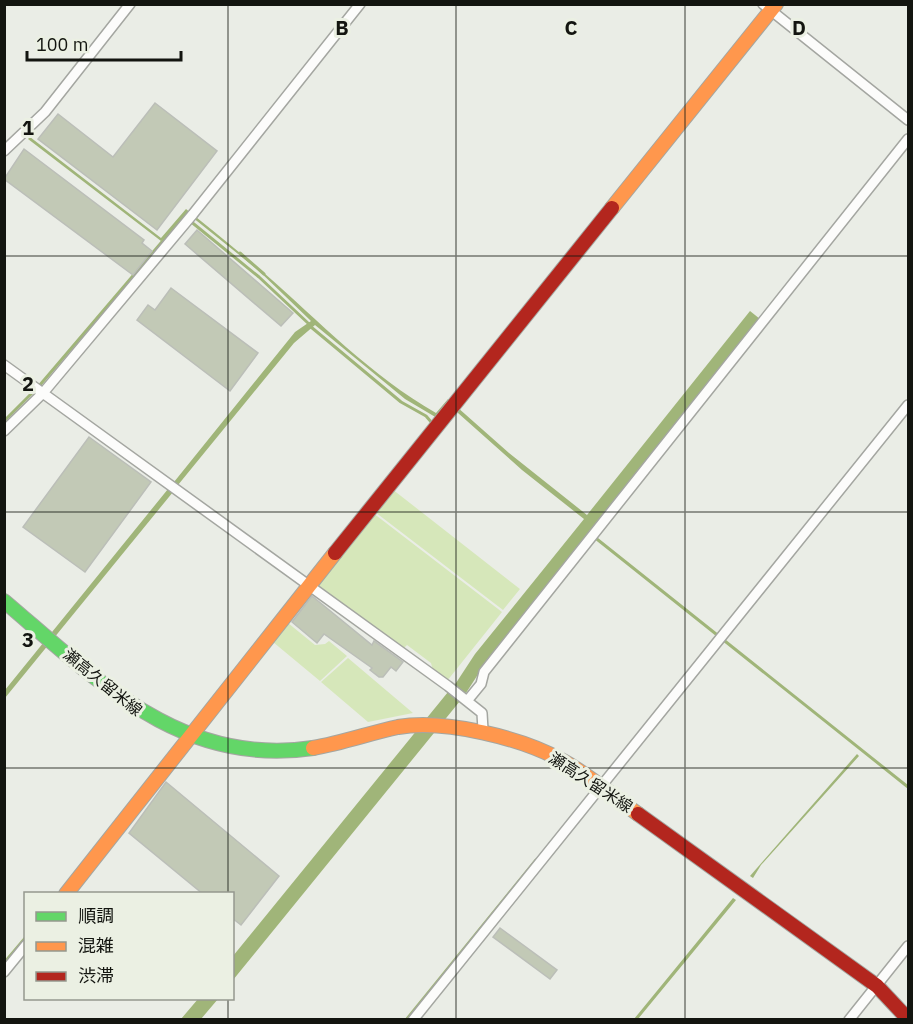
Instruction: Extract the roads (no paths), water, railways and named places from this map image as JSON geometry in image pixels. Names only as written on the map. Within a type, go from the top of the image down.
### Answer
[{"type":"street","points":[[4,151],[45,112],[130,4]]},
{"type":"street","points":[[4,431],[43,393],[193,214],[360,4]]},
{"type":"street","points":[[68,892],[770,7],[909,120]]},
{"type":"street","points":[[467,701],[481,684],[484,672],[909,139]]},
{"type":"street","points":[[4,365],[467,701],[482,713],[483,730]]},
{"type":"street","points":[[413,1020],[603,788],[909,405]]},
{"type":"street","name":"瀬高久留米線","points":[[4,601],[125,702],[152,720],[190,737],[218,746],[253,751],[298,750],[400,728],[417,727],[483,730],[527,743],[564,761],[603,788],[877,986],[909,1019]]},
{"type":"street","points":[[849,1020],[909,946]]},
{"type":"street","points":[[4,972],[24,947]]},
{"type":"waterway","points":[[39,386],[184,216],[259,277],[309,324]]},
{"type":"waterway","points":[[240,253],[264,274]]},
{"type":"waterway","points":[[311,327],[401,402],[426,416],[432,423]]},
{"type":"waterway","points":[[4,421],[34,391]]},
{"type":"waterway","points":[[593,536],[908,787]]},
{"type":"waterway","points":[[406,1020],[536,860]]},
{"type":"waterway","points":[[4,963],[24,939]]}]
